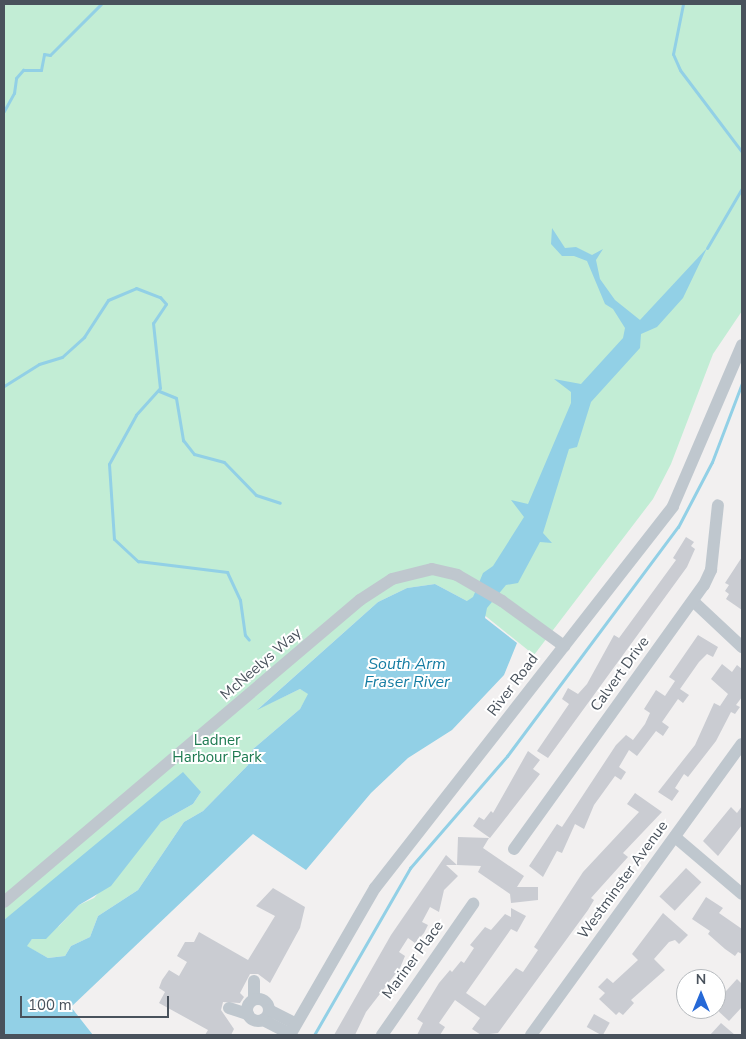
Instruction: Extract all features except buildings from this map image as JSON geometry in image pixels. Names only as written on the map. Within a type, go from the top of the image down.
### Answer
[{"type":"street","name":"River Road","points":[[292,1031],[375,888],[683,490],[742,345]]},
{"type":"street","name":"Calvert Drive","points":[[514,849],[694,602],[711,570],[718,505]]},
{"type":"street","name":"McNeelys Way","points":[[4,902],[374,590],[416,571],[432,569],[457,575],[502,601],[564,646]]},
{"type":"street","points":[[694,602],[742,646]]},
{"type":"street","name":"Westminster Avenue","points":[[530,1035],[742,744]]},
{"type":"street","points":[[675,837],[742,894]]},
{"type":"street","name":"Mariner Place","points":[[382,1035],[473,904]]},
{"type":"street","points":[[254,980],[254,999],[237,1014],[252,1020],[266,1015]]},
{"type":"street","points":[[254,999],[264,1000],[266,1015]]},
{"type":"street","points":[[266,1015],[292,1031]]},
{"type":"green space","name":"Ladner Harbour Park","points":[[4,4],[742,4],[742,311],[713,354],[671,464],[653,499],[534,655],[467,601],[435,584],[407,588],[378,602],[258,709],[300,689],[309,694],[300,709],[253,749],[248,765],[203,811],[184,822],[138,890],[98,916],[90,937],[71,946],[65,956],[48,958],[26,946],[32,939],[59,926],[79,905],[94,898],[161,822],[193,804],[201,792],[4,920]]},
{"type":"water","name":"South Arm Fraser River","points":[[552,228],[565,248],[576,247],[592,255],[603,249],[596,260],[600,279],[615,300],[640,320],[707,248],[683,298],[657,327],[641,334],[640,348],[591,402],[577,447],[569,449],[543,533],[552,543],[540,542],[518,583],[506,585],[487,608],[485,618],[517,643],[504,675],[452,730],[408,758],[371,793],[306,870],[253,834],[71,1007],[93,1035],[4,1035],[4,920],[183,772],[201,792],[193,804],[161,822],[111,886],[79,905],[46,939],[32,939],[27,946],[48,958],[65,956],[71,946],[90,937],[98,916],[138,890],[184,822],[203,811],[248,765],[253,749],[300,709],[308,694],[300,689],[257,710],[378,602],[407,588],[435,584],[467,601],[473,597],[483,573],[493,566],[524,517],[511,500],[528,504],[571,403],[571,392],[554,379],[581,384],[623,338],[625,328],[613,309],[605,304],[587,261],[574,256],[562,256],[551,244]]},
{"type":"waterway","points":[[4,111],[14,93],[16,78],[23,70],[41,70],[44,54],[50,55],[101,4]]},
{"type":"waterway","points":[[683,4],[673,54],[680,70],[742,152]]},
{"type":"waterway","points":[[707,248],[742,188]]},
{"type":"waterway","points":[[4,386],[39,364],[62,357],[84,337],[108,300],[136,288],[160,297],[166,304],[153,323],[160,388],[136,415],[109,464],[114,539],[138,561],[227,572],[240,600],[245,635],[249,640]]},
{"type":"waterway","points":[[314,1035],[410,868],[507,756],[678,527],[712,462],[742,383]]},
{"type":"waterway","points":[[159,391],[176,398],[183,440],[194,454],[224,462],[256,495],[280,503]]}]
